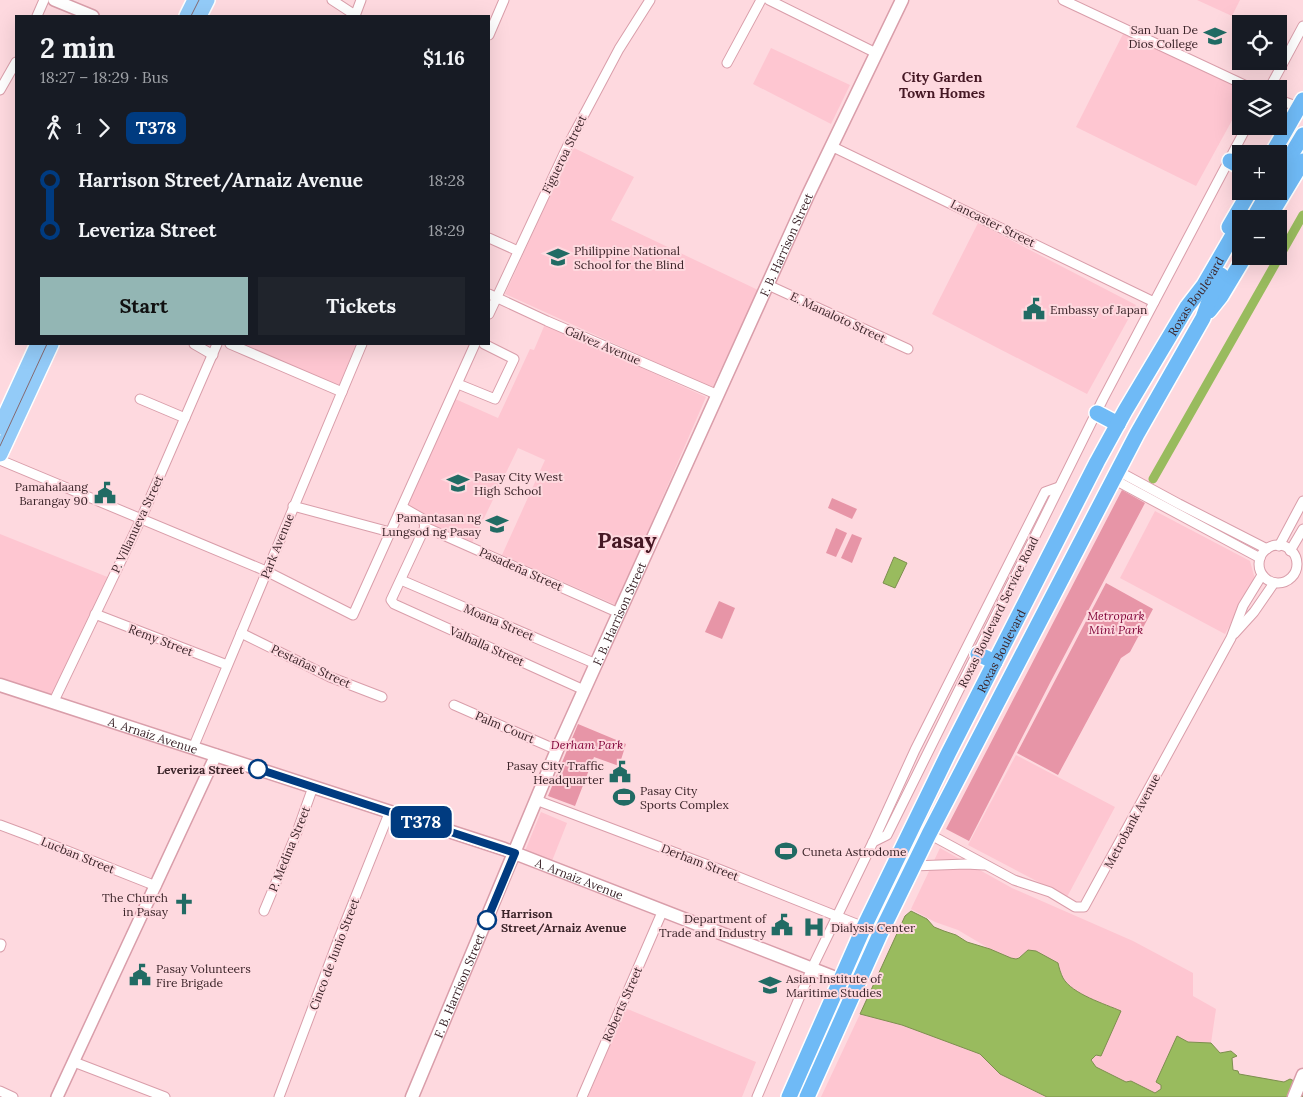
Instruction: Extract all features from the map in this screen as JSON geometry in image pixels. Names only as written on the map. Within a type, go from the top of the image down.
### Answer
[{"type":"highway","points":[[1278,145],[1302,108]]},
{"type":"highway","points":[[1285,145],[1302,108]]},
{"type":"highway","points":[[1287,162],[1303,135]]},
{"type":"highway","points":[[1273,210],[1303,161]]},
{"type":"highway","points":[[1188,307],[1198,281],[1245,200]]},
{"type":"highway","name":"Roxas Boulevard","points":[[789,1097],[864,927],[943,764],[1118,424],[1188,307],[1204,285],[1232,236]]},
{"type":"highway","name":"Roxas Boulevard","points":[[808,1097],[880,934],[929,834],[1136,434],[1204,318],[1213,290],[1232,255]]},
{"type":"highway","points":[[1204,318],[1222,296],[1241,265]]},
{"type":"highway","points":[[1096,413],[1118,424]]},
{"type":"highway","points":[[978,654],[996,662]]},
{"type":"main road","points":[[188,15],[195,0]]},
{"type":"main road","points":[[200,15],[207,0]]},
{"type":"main road","name":"F. B. Harrison Street","points":[[412,1097],[557,750],[768,285],[902,0]]},
{"type":"main road","points":[[0,427],[45,345]]},
{"type":"main road","points":[[0,454],[45,345]]},
{"type":"main road","name":"A. Arnaiz Avenue","points":[[0,685],[515,853],[841,980]]},
{"type":"main road","points":[[1294,1097],[1301,1079]]},
{"type":"street","points":[[37,15],[44,0]]},
{"type":"street","points":[[54,0],[90,15]]},
{"type":"street","points":[[332,0],[354,15]]},
{"type":"street","points":[[355,15],[361,0]]},
{"type":"street","points":[[490,33],[504,0]]},
{"type":"street","name":"Figueroa Street","points":[[490,309],[493,295],[518,251],[599,84],[650,0]]},
{"type":"street","points":[[727,63],[761,0]]},
{"type":"street","points":[[769,0],[876,53]]},
{"type":"street","points":[[1063,0],[1234,80]]},
{"type":"street","points":[[1274,80],[1303,26]]},
{"type":"street","points":[[0,90],[15,64]]},
{"type":"street","points":[[1287,103],[1302,108]]},
{"type":"street","name":"Lancaster Street","points":[[832,146],[1154,302]]},
{"type":"street","name":"Roxas Boulevard Service Road","points":[[756,1097],[812,968],[873,842],[887,835],[1096,413],[1154,302],[1232,171]]},
{"type":"street","points":[[490,238],[518,251]]},
{"type":"street","name":"E. Manaloto Street","points":[[768,285],[908,349]]},
{"type":"street","name":"Galvez Avenue","points":[[493,295],[547,321],[718,394]]},
{"type":"street","points":[[196,345],[213,354]]},
{"type":"street","name":"P. Villanueva Street","points":[[53,703],[141,520],[217,345]]},
{"type":"street","points":[[232,345],[342,392]]},
{"type":"street","name":"Park Avenue","points":[[192,748],[362,345]]},
{"type":"street","points":[[0,460],[266,571],[353,615],[475,345]]},
{"type":"street","points":[[458,384],[494,399],[514,359],[486,345]]},
{"type":"street","points":[[140,399],[185,418]]},
{"type":"street","points":[[1115,475],[1267,549]]},
{"type":"street","points":[[873,842],[915,750],[1045,492],[1059,487]]},
{"type":"street","points":[[1159,498],[1260,558]]},
{"type":"street","points":[[1279,546],[1303,501]]},
{"type":"street","points":[[293,506],[390,532]]},
{"type":"street","name":"Pasadeña Street","points":[[402,507],[422,519],[425,527],[619,613]]},
{"type":"street","points":[[401,580],[425,527]]},
{"type":"street","points":[[1290,551],[1303,529]]},
{"type":"street","points":[[1279,546],[1290,551],[1296,562],[1294,574],[1286,581],[1274,583],[1262,575],[1259,564],[1260,558],[1267,549],[1279,546]]},
{"type":"street","points":[[1294,574],[1303,578]]},
{"type":"street","name":"Metrobank Avenue","points":[[929,834],[1014,880],[1050,892],[1075,907],[1084,907],[1231,638],[1243,606],[1262,575]]},
{"type":"street","name":"Valhalla Street","points":[[401,580],[391,600],[398,606],[584,690]]},
{"type":"street","name":"Moana Street","points":[[401,580],[596,664]]},
{"type":"street","name":"Metrobank Avenue","points":[[1231,638],[1254,612],[1274,583]]},
{"type":"street","name":"Remy Street","points":[[95,614],[227,665]]},
{"type":"street","name":"Pestañas Street","points":[[241,632],[330,677],[382,697]]},
{"type":"street","name":"Palm Court","points":[[454,705],[557,750]]},
{"type":"street","points":[[57,1097],[216,755]]},
{"type":"street","name":"P. Medina Street","points":[[264,911],[297,832],[313,787]]},
{"type":"street","name":"Derham Street","points":[[536,800],[721,870],[864,927]]},
{"type":"street","name":"Cinco de Junio Street","points":[[279,1097],[339,938],[390,811]]},
{"type":"street","name":"Lucban Street","points":[[0,826],[28,835],[156,886]]},
{"type":"street","name":"Metrobank Avenue","points":[[913,866],[985,865]]},
{"type":"street","name":"Roberts Street","points":[[582,1097],[663,910]]},
{"type":"street","points":[[74,1062],[164,1097]]},
{"type":"street","points":[[0,1091],[13,1097]]},
{"type":"shaded area","points":[[1197,0],[1240,0],[1232,16]]},
{"type":"shaded area","points":[[1123,34],[1232,80],[1232,120],[1196,186],[1076,127]]},
{"type":"shaded area","points":[[771,48],[850,85],[831,124],[753,84]]},
{"type":"shaded area","points":[[572,147],[634,177],[611,220],[758,290],[712,388],[505,294]]},
{"type":"shaded area","name":"Embassy of Japan","points":[[978,223],[1136,305],[1087,394],[932,314]]},
{"type":"shaded area","points":[[545,324],[706,397],[616,605],[502,555],[545,460],[518,448],[472,543],[428,525],[431,518],[405,506],[453,398],[498,418],[530,349],[534,350]]},
{"type":"shaded area","points":[[240,345],[356,345],[338,388]]},
{"type":"shaded area","points":[[1155,511],[1250,561],[1255,579],[1225,634],[1120,578]]},
{"type":"shaded area","points":[[0,534],[110,578],[56,697],[0,678]]},
{"type":"shaded area","points":[[894,557],[907,563],[895,588],[883,583]]},
{"type":"shaded area","points":[[1016,755],[1115,807],[1067,897],[968,845]]},
{"type":"shaded area","points":[[541,812],[567,823],[552,861],[525,851]]},
{"type":"shaded area","points":[[940,848],[1012,888],[1133,941],[1193,973],[1193,996],[1216,1009],[1211,1043],[1188,1042],[1177,1036],[1156,1082],[1161,1084],[1161,1089],[1155,1093],[1131,1081],[1126,1082],[1096,1067],[1091,1060],[1096,1055],[1080,993],[1070,987],[1063,978],[1058,963],[1024,953],[1016,959],[1011,958],[990,949],[958,930],[935,922],[911,909]]},
{"type":"shaded area","points":[[911,911],[927,919],[934,927],[956,935],[967,942],[1011,958],[1019,958],[1028,950],[1036,951],[1058,963],[1067,984],[1081,994],[1121,1011],[1101,1056],[1096,1055],[1091,1060],[1096,1067],[1126,1082],[1131,1081],[1155,1093],[1161,1089],[1161,1085],[1156,1082],[1177,1036],[1188,1042],[1211,1043],[1220,1053],[1231,1051],[1237,1056],[1232,1058],[1233,1070],[1238,1071],[1239,1074],[1284,1082],[1290,1079],[1303,1085],[1303,1097],[1047,1097],[1000,1074],[980,1054],[902,1025],[860,1014],[905,916]]},
{"type":"shaded area","points":[[625,1008],[756,1062],[742,1097],[588,1097]]},
{"type":"shaded area","points":[[860,1014],[902,1025],[980,1054],[1000,1074],[1047,1097],[821,1097]]},
{"type":"green space","points":[[1122,490],[1145,503],[969,841],[946,829]]},
{"type":"green space","points":[[832,498],[857,509],[852,519],[828,508]]},
{"type":"green space","points":[[836,528],[847,533],[836,557],[826,553]]},
{"type":"green space","points":[[852,534],[862,538],[852,563],[841,558]]},
{"type":"green space","name":"Metropark Mini Park","points":[[1106,583],[1153,609],[1130,652],[1121,658],[1058,775],[1017,753]]},
{"type":"green space","points":[[719,601],[735,608],[722,639],[705,632]]},
{"type":"green space","name":"Derham Park","points":[[578,724],[626,744],[619,766],[594,757],[575,806],[548,796]]},
{"type":"waterway","points":[[1153,479],[1303,215]]},
{"type":"tram line","points":[[192,15],[199,0]]},
{"type":"tram line","points":[[0,446],[47,345]]},
{"type":"bus line","name":"T378","points":[[258,769],[515,853],[487,920]]},
{"type":"place","name":"San Juan De Dios College","points":[[1215,36]]},
{"type":"place","name":"Philippine National School for the Blind","points":[[558,257]]},
{"type":"place","name":"Embassy of Japan","points":[[1034,309]]},
{"type":"place","name":"Pasay City West High School","points":[[458,483]]},
{"type":"place","name":"Pamahalaang Barangay 90","points":[[105,493]]},
{"type":"place","name":"Pamantasan ng Lungsod ng Pasay","points":[[497,524]]},
{"type":"place","name":"Leveriza Street","points":[[258,769]]},
{"type":"place","name":"Pasay City Traffic Headquarter","points":[[620,772]]},
{"type":"place","name":"Pasay City Sports Complex","points":[[624,797]]},
{"type":"place","name":"Cuneta Astrodome","points":[[786,851]]},
{"type":"place","name":"The Church in Pasay","points":[[184,904]]},
{"type":"place","name":"Harrison Street/Arnaiz Avenue","points":[[487,920]]},
{"type":"place","name":"Department of Trade and Industry","points":[[782,925]]},
{"type":"place","name":"Dialysis Center","points":[[814,927]]},
{"type":"place","name":"Pasay Volunteers Fire Brigade","points":[[140,975]]},
{"type":"place","name":"Asian Institute of Maritime Studies","points":[[770,985]]},
{"type":"district","name":"City Garden Town Homes","points":[[942,86]]},
{"type":"district","name":"Pasay","points":[[627,540]]}]
